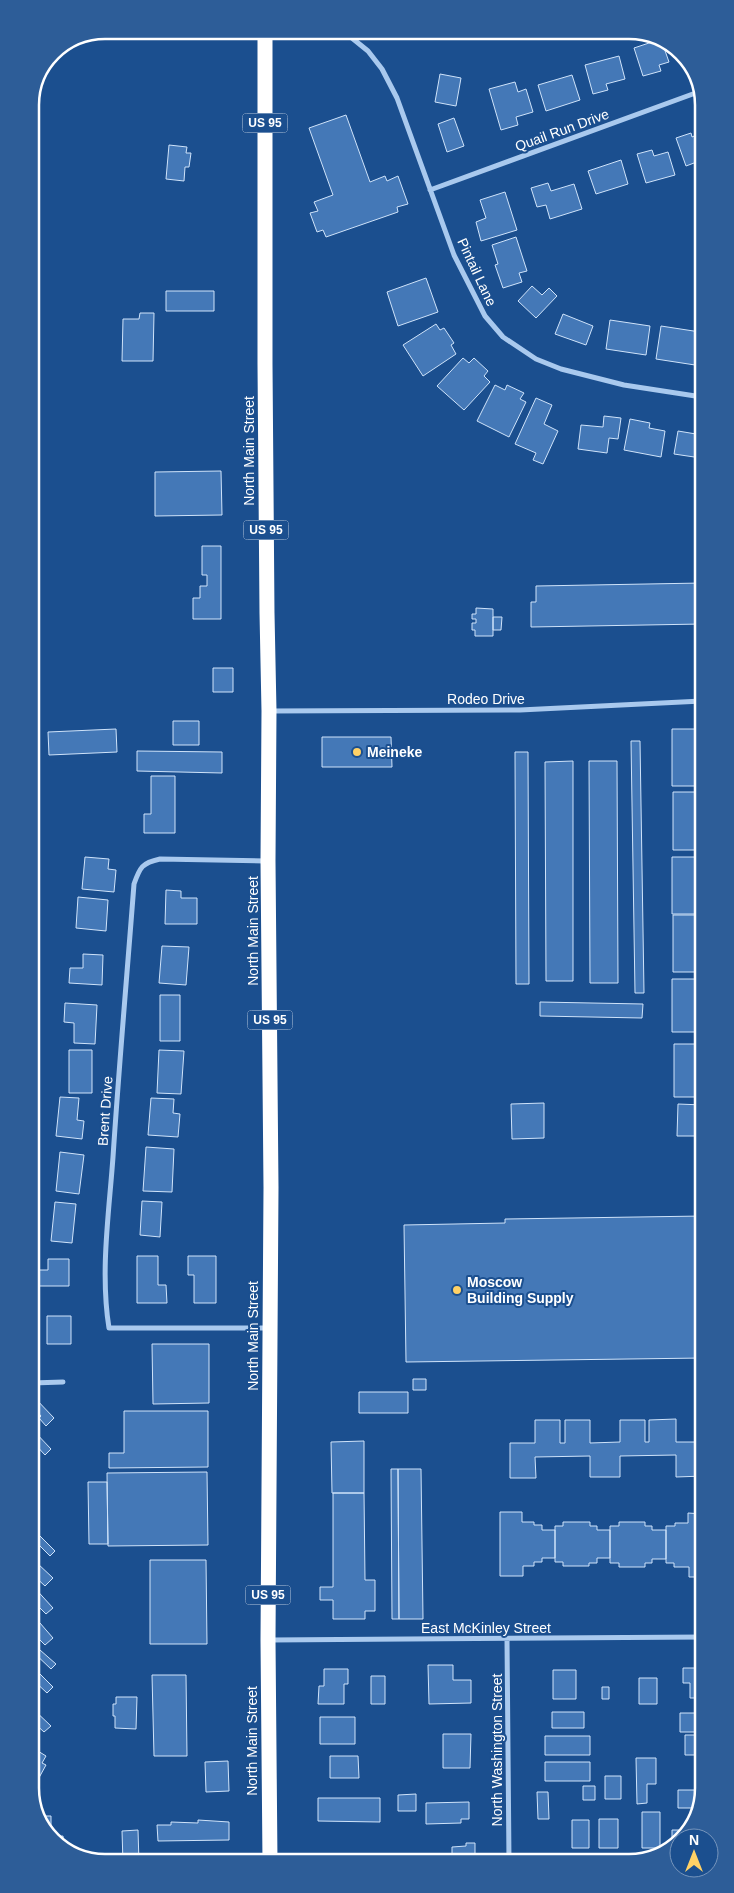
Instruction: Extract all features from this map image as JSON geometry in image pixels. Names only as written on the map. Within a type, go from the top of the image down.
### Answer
[{"type":"highway","name":"North Main Street","points":[[265,39],[271,1187],[268,1640],[270,1854]]},
{"type":"street","name":"Pintail Lane","points":[[353,39],[368,51],[382,69],[397,98],[454,255],[485,316],[504,337],[536,360],[561,369],[624,384],[695,396]]},
{"type":"street","name":"Quail Run Drive","points":[[430,190],[694,93]]},
{"type":"street","name":"Rodeo Drive","points":[[269,711],[520,710],[695,701]]},
{"type":"street","name":"Brent Drive","points":[[268,861],[160,859],[146,862],[139,870],[134,884],[115,1129],[107,1238],[106,1309],[109,1328],[269,1328]]},
{"type":"street","points":[[39,1382],[63,1382]]},
{"type":"street","name":"East McKinley Street","points":[[268,1640],[507,1640],[695,1637]]},
{"type":"street","name":"North Washington Street","points":[[507,1640],[509,1854]]},
{"type":"building","points":[[650,43],[655,44],[665,49],[669,62],[659,65],[661,71],[643,76],[634,48]]},
{"type":"building","points":[[619,56],[625,79],[606,84],[608,90],[593,94],[585,65]]},
{"type":"building","points":[[440,74],[461,78],[456,106],[435,102]]},
{"type":"building","points":[[572,75],[580,100],[546,111],[538,85]]},
{"type":"building","points":[[515,82],[518,92],[526,89],[533,112],[516,117],[518,125],[501,130],[489,89]]},
{"type":"building","points":[[346,115],[370,182],[385,176],[387,181],[398,176],[408,204],[397,207],[398,212],[326,237],[323,230],[317,232],[310,213],[318,211],[314,202],[333,195],[309,128]]},
{"type":"building","points":[[454,118],[464,146],[447,152],[438,124]]},
{"type":"building","points":[[691,133],[692,137],[695,136],[695,163],[686,166],[676,138]]},
{"type":"building","points":[[169,145],[187,147],[186,153],[191,153],[189,167],[185,167],[184,181],[166,179]]},
{"type":"building","points":[[652,150],[654,156],[668,152],[675,175],[646,183],[637,154]]},
{"type":"building","points":[[621,160],[628,184],[596,194],[588,171]]},
{"type":"building","points":[[548,183],[551,191],[574,184],[582,209],[550,219],[546,205],[537,207],[531,188]]},
{"type":"building","points":[[505,192],[517,230],[481,241],[476,222],[486,218],[480,200]]},
{"type":"building","points":[[516,237],[527,271],[519,273],[522,282],[503,288],[495,265],[498,264],[492,245]]},
{"type":"building","points":[[426,278],[438,312],[398,326],[387,292]]},
{"type":"building","points":[[532,286],[542,295],[549,288],[557,296],[536,318],[518,301]]},
{"type":"building","points":[[166,291],[214,291],[214,311],[166,311]]},
{"type":"building","points":[[140,313],[154,313],[153,361],[122,361],[123,319],[139,319]]},
{"type":"building","points":[[563,314],[593,326],[586,345],[555,334]]},
{"type":"building","points":[[610,320],[650,326],[646,355],[606,349]]},
{"type":"building","points":[[436,324],[440,330],[444,328],[454,343],[451,345],[456,354],[423,376],[403,345]]},
{"type":"building","points":[[661,326],[695,331],[695,365],[656,359]]},
{"type":"building","points":[[463,358],[469,363],[474,358],[488,371],[484,376],[490,382],[464,410],[437,386]]},
{"type":"building","points":[[495,385],[505,390],[507,385],[524,393],[520,399],[526,402],[509,437],[477,421]]},
{"type":"building","points":[[536,398],[552,405],[544,424],[558,431],[543,464],[533,460],[536,453],[515,444]]},
{"type":"building","points":[[604,416],[621,418],[618,439],[609,438],[607,453],[578,449],[581,425],[603,427]]},
{"type":"building","points":[[630,419],[650,423],[649,428],[665,431],[661,457],[624,450]]},
{"type":"building","points":[[678,431],[695,434],[695,457],[674,454]]},
{"type":"building","points":[[221,471],[222,515],[155,516],[155,472]]},
{"type":"building","points":[[202,546],[221,546],[221,619],[193,619],[193,598],[200,598],[200,586],[207,586],[207,575],[202,575]]},
{"type":"building","points":[[695,583],[695,624],[531,627],[531,602],[536,602],[536,586]]},
{"type":"building","points":[[476,608],[493,609],[493,636],[475,636],[475,630],[472,630],[472,623],[476,623],[476,619],[472,619],[472,614],[476,614]]},
{"type":"building","points":[[493,617],[502,617],[501,630],[493,630]]},
{"type":"building","points":[[213,668],[233,668],[233,692],[213,692]]},
{"type":"building","points":[[173,721],[199,721],[199,745],[173,745]]},
{"type":"building","points":[[116,729],[117,752],[49,755],[48,732]]},
{"type":"building","points":[[672,729],[695,729],[695,786],[672,786]]},
{"type":"building","name":"Meineke","points":[[322,737],[391,737],[392,767],[322,767]]},
{"type":"building","points":[[631,741],[640,741],[644,993],[635,993]]},
{"type":"building","points":[[137,751],[222,752],[222,773],[137,771]]},
{"type":"building","points":[[515,752],[528,752],[529,984],[516,984]]},
{"type":"building","points":[[573,761],[573,981],[546,981],[545,762]]},
{"type":"building","points":[[589,761],[617,761],[618,983],[590,983]]},
{"type":"building","points":[[151,776],[175,776],[175,833],[144,833],[144,814],[151,814]]},
{"type":"building","points":[[673,792],[695,792],[695,850],[673,850]]},
{"type":"building","points":[[85,857],[109,859],[108,869],[116,870],[114,892],[82,889]]},
{"type":"building","points":[[672,857],[695,857],[695,914],[672,914]]},
{"type":"building","points":[[166,890],[181,891],[181,898],[197,898],[197,924],[165,924]]},
{"type":"building","points":[[78,897],[108,900],[106,931],[76,928]]},
{"type":"building","points":[[673,915],[695,915],[695,972],[673,972]]},
{"type":"building","points":[[162,946],[189,947],[186,985],[159,983]]},
{"type":"building","points":[[83,954],[103,955],[102,985],[69,983],[70,968],[83,968]]},
{"type":"building","points":[[672,979],[695,979],[695,1032],[672,1032]]},
{"type":"building","points":[[160,995],[180,995],[180,1041],[160,1041]]},
{"type":"building","points":[[540,1002],[643,1004],[642,1018],[540,1016]]},
{"type":"building","points":[[65,1003],[97,1005],[95,1044],[74,1043],[74,1023],[64,1022]]},
{"type":"building","points":[[674,1044],[695,1044],[695,1097],[674,1097]]},
{"type":"building","points":[[69,1050],[92,1050],[92,1093],[69,1093]]},
{"type":"building","points":[[159,1050],[184,1051],[181,1094],[157,1093]]},
{"type":"building","points":[[60,1097],[79,1098],[77,1120],[84,1121],[82,1139],[56,1136]]},
{"type":"building","points":[[151,1098],[174,1099],[173,1113],[180,1114],[178,1137],[148,1135]]},
{"type":"building","points":[[544,1103],[544,1138],[512,1139],[511,1104]]},
{"type":"building","points":[[678,1104],[695,1105],[695,1136],[677,1136]]},
{"type":"building","points":[[146,1147],[174,1149],[172,1192],[143,1191]]},
{"type":"building","points":[[60,1152],[84,1155],[79,1194],[56,1191]]},
{"type":"building","points":[[142,1201],[162,1202],[160,1237],[140,1235]]},
{"type":"building","points":[[55,1202],[76,1204],[72,1243],[51,1241]]},
{"type":"building","points":[[695,1216],[695,1358],[406,1362],[404,1225],[505,1223],[505,1219]]},
{"type":"building","points":[[137,1256],[158,1256],[158,1285],[166,1285],[167,1303],[137,1303]]},
{"type":"building","points":[[188,1256],[216,1256],[216,1303],[194,1303],[194,1275],[188,1275]]},
{"type":"building","points":[[48,1259],[69,1259],[69,1286],[39,1286],[39,1270],[48,1270]]},
{"type":"building","points":[[47,1316],[71,1316],[71,1344],[47,1344]]},
{"type":"building","points":[[152,1344],[209,1344],[209,1403],[153,1404]]},
{"type":"building","points":[[413,1379],[426,1379],[426,1390],[413,1390]]},
{"type":"building","points":[[359,1392],[408,1392],[408,1413],[359,1413]]},
{"type":"building","points":[[39,1402],[54,1418],[46,1426],[39,1418],[41,1416],[39,1414]]},
{"type":"building","points":[[124,1411],[208,1411],[208,1467],[109,1468],[109,1453],[124,1453]]},
{"type":"building","points":[[676,1419],[676,1442],[695,1442],[695,1476],[676,1477],[676,1455],[620,1456],[620,1477],[590,1477],[590,1456],[535,1457],[536,1478],[510,1478],[510,1443],[535,1443],[535,1420],[560,1420],[560,1443],[565,1443],[565,1420],[590,1420],[590,1443],[620,1442],[620,1420],[645,1420],[645,1442],[649,1442],[649,1420]]},
{"type":"building","points":[[39,1436],[51,1449],[45,1455],[39,1449]]},
{"type":"building","points":[[364,1441],[364,1493],[332,1493],[331,1442]]},
{"type":"building","points":[[391,1469],[398,1469],[399,1619],[392,1619]]},
{"type":"building","points":[[398,1469],[421,1469],[423,1619],[399,1619]]},
{"type":"building","points":[[207,1472],[208,1545],[108,1546],[107,1473]]},
{"type":"building","points":[[88,1482],[107,1482],[108,1544],[89,1544]]},
{"type":"building","points":[[333,1493],[364,1493],[365,1580],[375,1580],[375,1611],[365,1611],[365,1619],[333,1619],[333,1600],[320,1600],[320,1587],[333,1587]]},
{"type":"building","points":[[500,1512],[522,1512],[522,1522],[534,1522],[534,1525],[542,1525],[542,1530],[555,1530],[555,1558],[542,1558],[542,1562],[534,1562],[534,1566],[523,1566],[523,1576],[500,1576]]},
{"type":"building","points":[[688,1513],[695,1513],[695,1577],[689,1577],[689,1567],[674,1567],[674,1563],[666,1563],[666,1526],[675,1526],[675,1523],[688,1523]]},
{"type":"building","points":[[563,1522],[590,1522],[590,1526],[597,1526],[597,1530],[610,1530],[610,1558],[597,1558],[597,1563],[589,1563],[589,1566],[563,1566],[563,1562],[555,1562],[555,1526],[563,1526]]},
{"type":"building","points":[[619,1522],[645,1522],[645,1526],[652,1526],[652,1530],[666,1530],[666,1559],[652,1559],[652,1563],[645,1563],[645,1567],[619,1567],[619,1563],[610,1563],[610,1526],[619,1526]]},
{"type":"building","points":[[39,1535],[55,1551],[50,1556],[39,1545]]},
{"type":"building","points":[[150,1560],[206,1560],[207,1644],[150,1644]]},
{"type":"building","points":[[39,1565],[53,1578],[45,1586],[39,1580]]},
{"type":"building","points":[[39,1593],[53,1608],[46,1614],[39,1607]]},
{"type":"building","points":[[39,1622],[53,1638],[45,1645],[39,1639]]},
{"type":"building","points":[[39,1649],[56,1664],[51,1669],[39,1658]]},
{"type":"building","points":[[428,1665],[453,1665],[453,1680],[471,1680],[471,1703],[429,1704]]},
{"type":"building","points":[[683,1668],[695,1668],[695,1698],[690,1698],[690,1683],[683,1683]]},
{"type":"building","points":[[324,1669],[348,1669],[348,1684],[344,1684],[344,1704],[318,1704],[319,1686],[324,1686]]},
{"type":"building","points":[[553,1670],[576,1670],[576,1699],[553,1699]]},
{"type":"building","points":[[39,1673],[53,1687],[47,1693],[39,1686]]},
{"type":"building","points":[[152,1675],[186,1675],[187,1756],[154,1756]]},
{"type":"building","points":[[371,1676],[385,1676],[385,1704],[371,1704]]},
{"type":"building","points":[[639,1678],[657,1678],[657,1704],[639,1704]]},
{"type":"building","points":[[602,1687],[609,1687],[609,1699],[602,1699]]},
{"type":"building","points":[[116,1697],[137,1697],[136,1729],[115,1728],[113,1704],[116,1704]]},
{"type":"building","points":[[552,1712],[584,1712],[584,1728],[552,1728]]},
{"type":"building","points":[[680,1713],[695,1713],[695,1732],[680,1732]]},
{"type":"building","points":[[39,1715],[51,1726],[44,1732],[39,1727]]},
{"type":"building","points":[[320,1717],[355,1717],[355,1744],[320,1744]]},
{"type":"building","points":[[443,1734],[471,1734],[470,1768],[443,1768]]},
{"type":"building","points":[[685,1735],[695,1735],[695,1755],[685,1755]]},
{"type":"building","points":[[545,1736],[590,1736],[590,1755],[545,1755]]},
{"type":"building","points":[[39,1752],[46,1756],[42,1763],[46,1765],[39,1778]]},
{"type":"building","points":[[330,1756],[358,1756],[359,1778],[330,1778]]},
{"type":"building","points":[[636,1758],[656,1758],[656,1784],[647,1784],[647,1803],[637,1804]]},
{"type":"building","points":[[228,1761],[229,1791],[206,1792],[205,1762]]},
{"type":"building","points":[[545,1762],[590,1762],[590,1781],[545,1781]]},
{"type":"building","points":[[605,1776],[621,1776],[621,1799],[605,1799]]},
{"type":"building","points":[[583,1786],[595,1786],[595,1800],[583,1800]]},
{"type":"building","points":[[678,1790],[695,1790],[692,1808],[678,1808]]},
{"type":"building","points":[[537,1792],[548,1792],[549,1819],[538,1819]]},
{"type":"building","points":[[416,1794],[416,1811],[398,1811],[398,1795]]},
{"type":"building","points":[[318,1798],[380,1798],[380,1822],[318,1821]]},
{"type":"building","points":[[469,1802],[469,1819],[461,1819],[461,1823],[426,1824],[426,1803]]},
{"type":"building","points":[[642,1812],[660,1812],[660,1846],[642,1848]]},
{"type":"building","points":[[45,1816],[51,1816],[51,1826]]},
{"type":"building","points":[[599,1819],[618,1819],[618,1848],[599,1848]]},
{"type":"building","points":[[198,1820],[229,1822],[229,1840],[158,1841],[157,1825],[171,1825],[171,1822],[198,1823]]},
{"type":"building","points":[[572,1820],[589,1820],[589,1848],[572,1848]]},
{"type":"building","points":[[138,1830],[139,1854],[123,1854],[122,1831]]},
{"type":"building","points":[[466,1843],[475,1843],[475,1854],[452,1854],[452,1847],[466,1846]]},
{"type":"place","name":"Meineke","points":[[357,752]]},
{"type":"place","name":"Moscow Building Supply","points":[[457,1290]]}]
